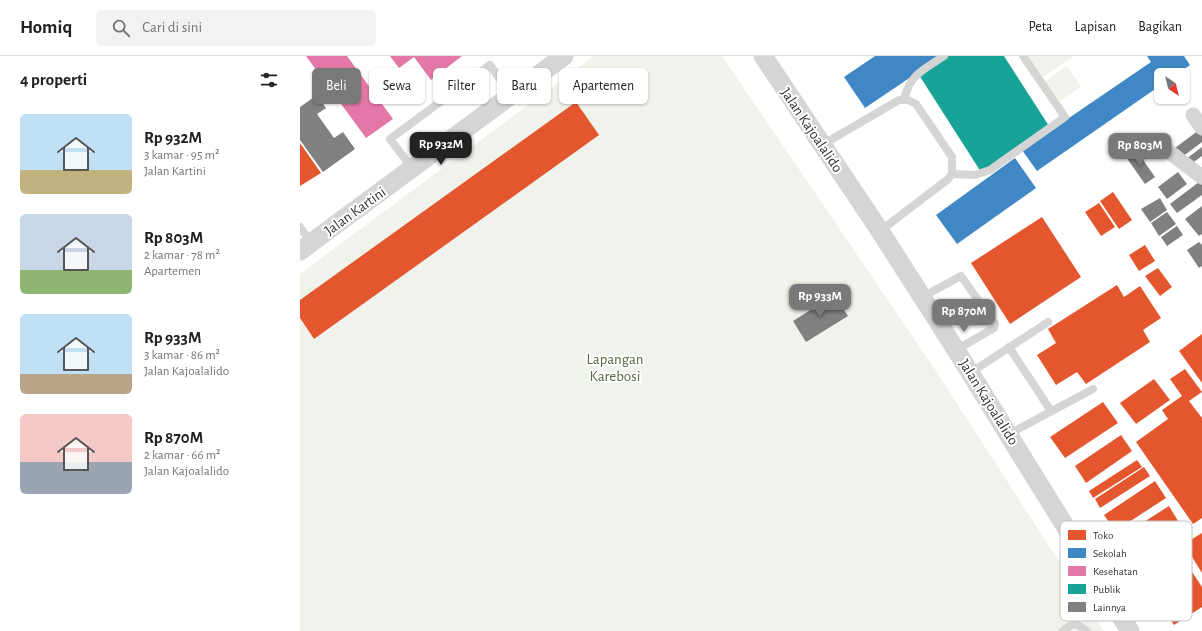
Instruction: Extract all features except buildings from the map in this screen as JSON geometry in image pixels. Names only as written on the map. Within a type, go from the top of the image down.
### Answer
[{"type":"street","name":"Jalan Kartini","points":[[548,68],[564,56]]},
{"type":"street","name":"Jalan Kajoalalido","points":[[763,56],[880,231],[1062,521]]},
{"type":"street","name":"Jalan Kartini","points":[[306,247],[499,104]]},
{"type":"street","points":[[1193,116],[1202,128]]},
{"type":"street","points":[[1164,148],[1202,177]]},
{"type":"street","name":"Jalan Kajoalalido","points":[[1124,621],[1130,631]]},
{"type":"lane","points":[[904,100],[909,84],[914,77],[944,56]]},
{"type":"lane","points":[[952,174],[975,175],[990,170],[1064,117],[1023,56]]},
{"type":"lane","points":[[412,168],[390,139],[490,65],[497,75]]},
{"type":"lane","points":[[822,145],[899,100],[904,100],[916,104],[952,157],[952,174],[880,231]]},
{"type":"lane","points":[[300,227],[306,247]]},
{"type":"lane","points":[[922,297],[962,276],[995,324],[994,328],[956,350]]},
{"type":"lane","points":[[970,373],[1048,322]]},
{"type":"lane","points":[[1009,347],[1051,411]]},
{"type":"lane","points":[[1009,434],[1093,390]]},
{"type":"lane","points":[[1063,631],[1071,625],[1076,624],[1087,631]]},
{"type":"green space","name":"Lapangan Karebosi","points":[[594,56],[722,56],[934,368],[1060,563],[1060,621],[1098,621],[1104,631],[300,631],[300,274],[529,104],[551,104],[551,88],[559,82],[559,104],[648,104],[648,68],[578,68]]},
{"type":"green space","points":[[1024,56],[1074,56],[1040,79]]},
{"type":"green space","points":[[1067,66],[1081,87],[1058,102],[1044,82]]}]
